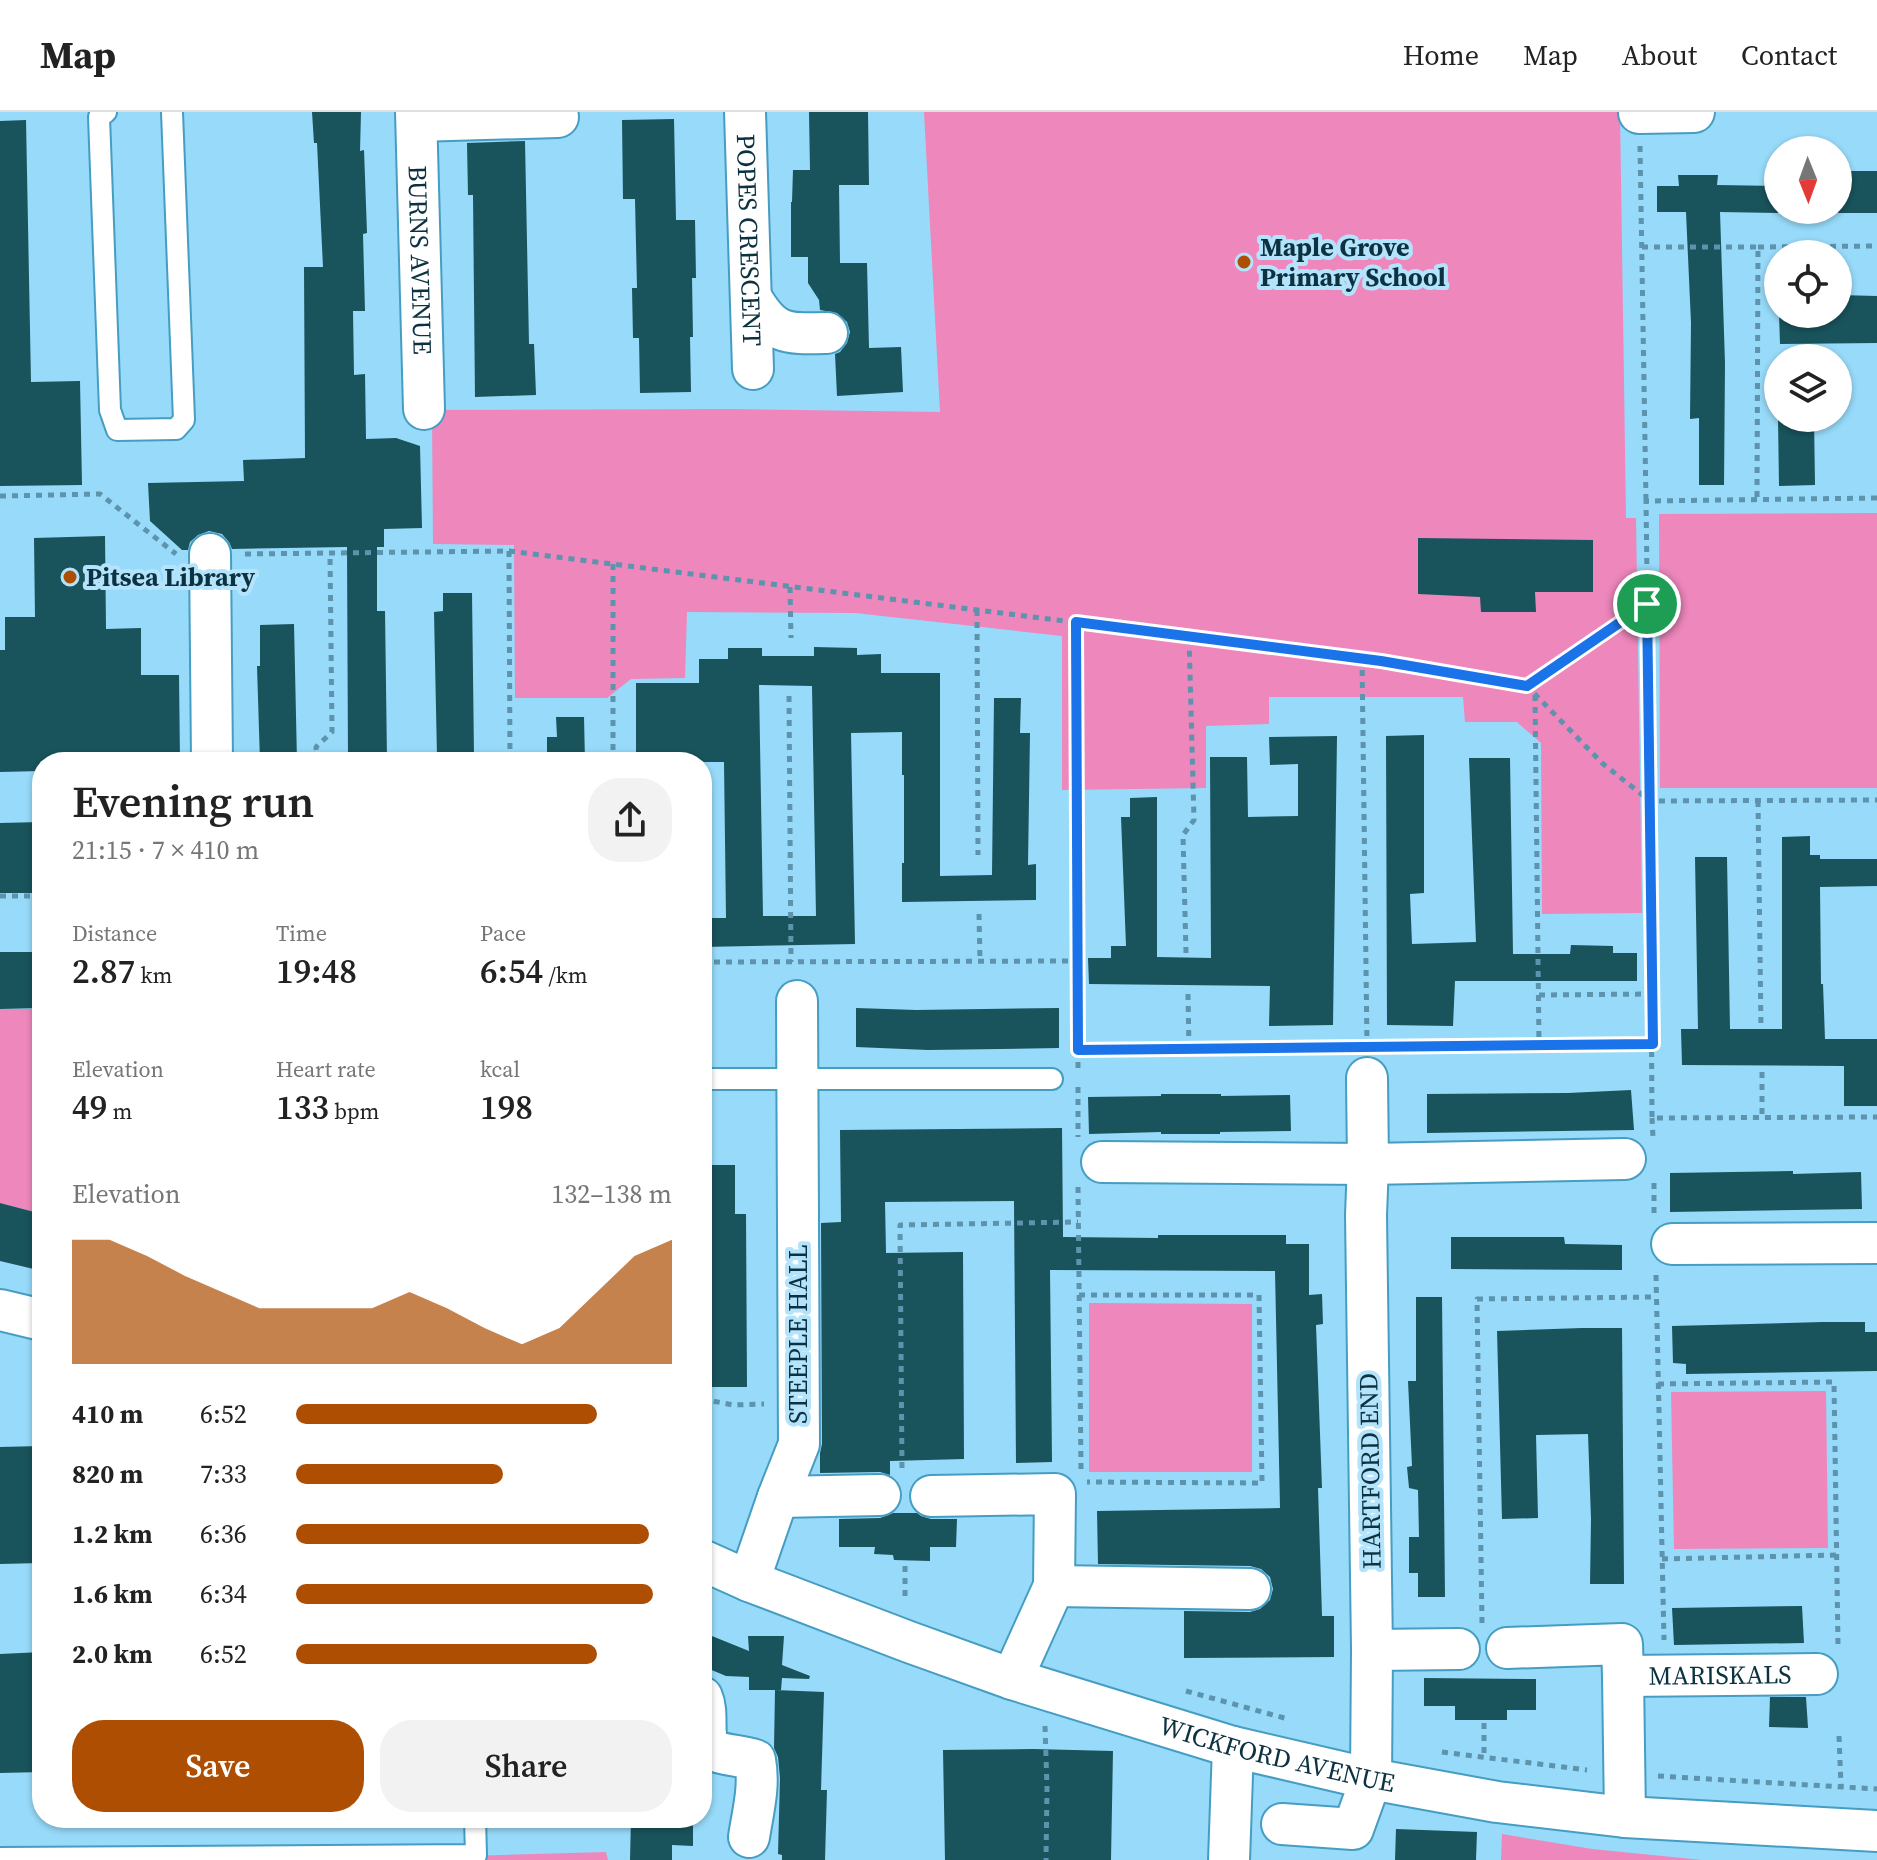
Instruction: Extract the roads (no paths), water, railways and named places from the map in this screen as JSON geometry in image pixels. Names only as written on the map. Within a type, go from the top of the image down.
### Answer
[{"type":"street","name":"POPES CRESCENT","points":[[745,112],[753,369]]},
{"type":"street","points":[[1639,113],[1694,112]]},
{"type":"street","points":[[416,116],[558,117]]},
{"type":"street","name":"BURNS AVENUE","points":[[416,116],[424,409]]},
{"type":"street","points":[[751,297],[765,318],[780,330],[801,334],[827,333]]},
{"type":"street","points":[[210,554],[212,752]]},
{"type":"street","name":"STEEPLE HALL","points":[[749,1581],[799,1444],[797,1001]]},
{"type":"street","name":"HARTFORD END","points":[[1282,1824],[1353,1829],[1371,1779],[1366,1215],[1375,1062]]},
{"type":"street","points":[[1086,1160],[1368,1164],[1644,1161]]},
{"type":"street","points":[[1661,1244],[1877,1243]]},
{"type":"street","points":[[0,1310],[32,1318]]},
{"type":"street","points":[[778,1497],[905,1487],[1055,1494],[1054,1586],[1027,1684]]},
{"type":"street","name":"WICKFORD AVENUE","points":[[712,1564],[909,1642],[1027,1684],[1233,1747],[1371,1779],[1497,1802],[1625,1817],[1877,1831]]},
{"type":"street","points":[[1054,1586],[1250,1589]]},
{"type":"street","name":"MARISKALS","points":[[1372,1650],[1483,1640],[1622,1644],[1625,1817]]},
{"type":"street","name":"MARISKALS","points":[[1623,1676],[1827,1666]]},
{"type":"street","points":[[1229,1860],[1233,1747]]},
{"type":"street","points":[[712,1750],[755,1760],[757,1790],[749,1837]]},
{"type":"lane","points":[[106,112],[99,117],[110,410],[117,430],[176,429],[184,420],[172,112]]},
{"type":"lane","points":[[712,1079],[1052,1079]]},
{"type":"lane","points":[[0,1858],[476,1855],[475,1828]]},
{"type":"place","name":"Maple Grove Primary School","points":[[1244,262]]},
{"type":"place","name":"Pitsea Library","points":[[70,577]]}]
